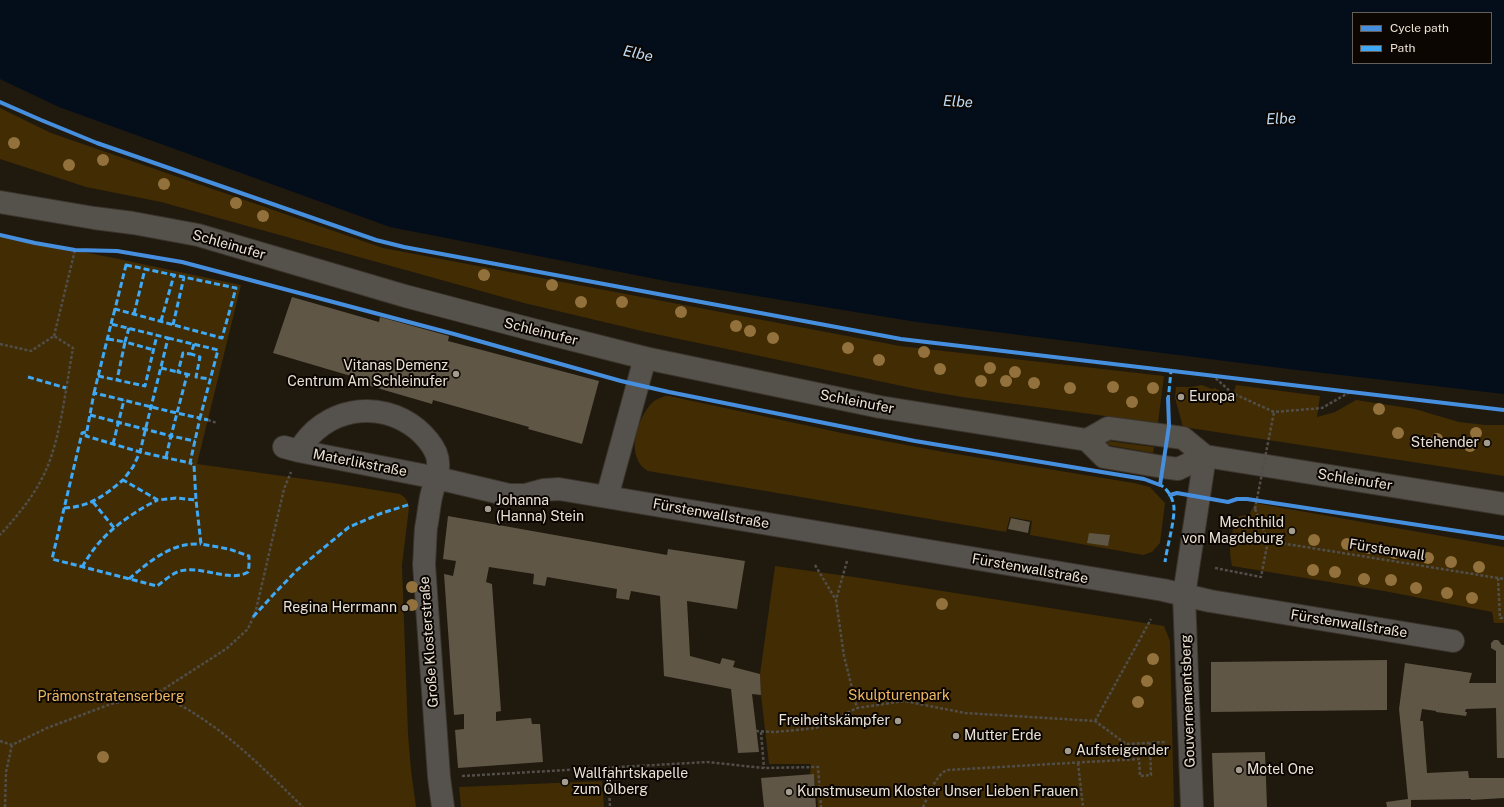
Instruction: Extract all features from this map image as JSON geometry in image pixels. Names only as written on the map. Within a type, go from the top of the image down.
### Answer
[{"type":"main road","name":"Schleinufer","points":[[0,202],[198,235],[405,296],[530,330],[644,358],[880,407],[1087,440],[1108,428],[1183,438],[1206,456],[1504,504]]},
{"type":"main road","points":[[1087,440],[1104,457],[1163,467],[1178,469],[1206,456]]},
{"type":"street","points":[[607,497],[644,358]]},
{"type":"street","name":"Große Klosterstraße","points":[[292,449],[303,444],[314,431],[334,418],[356,412],[381,413],[405,421],[426,438],[436,453],[438,468],[437,478],[431,496],[426,529],[424,564],[438,777],[443,807]]},
{"type":"street","name":"Materlikstraße","points":[[292,449],[437,478]]},
{"type":"street","name":"Gouvernementsberg","points":[[1192,807],[1184,595],[1206,456]]},
{"type":"street","name":"Fürstenwallstraße","points":[[437,478],[510,495],[525,495],[543,490],[559,489],[1184,595],[1210,601],[1453,641]]},
{"type":"path","points":[[0,344],[31,350],[54,336],[75,250]]},
{"type":"path","points":[[0,535],[30,498],[45,472],[52,454],[73,348],[54,336]]},
{"type":"path","points":[[1212,376],[1232,393],[1274,412],[1322,408],[1350,392]]},
{"type":"path","points":[[1215,568],[1262,577],[1268,541],[1255,509],[1274,412]]},
{"type":"path","points":[[208,420],[217,423]]},
{"type":"path","points":[[0,741],[12,745],[47,728],[111,704],[156,694],[226,649],[248,629],[256,610],[292,449]]},
{"type":"path","points":[[853,539],[836,600],[844,656],[857,708]]},
{"type":"path","points":[[814,565],[836,600]]},
{"type":"path","points":[[1498,578],[1500,618],[1504,618]]},
{"type":"path","points":[[1095,720],[1151,619]]},
{"type":"path","points":[[156,694],[195,713],[210,724],[249,756],[303,807]]},
{"type":"path","points":[[756,731],[761,732],[816,728],[857,708],[904,701],[965,713],[1095,720],[1126,744],[1150,742],[1151,775],[1140,776],[1139,759],[944,771],[939,777],[923,807]]},
{"type":"path","points":[[761,732],[764,768]]},
{"type":"path","points":[[5,807],[6,772],[12,745]]},
{"type":"path","points":[[438,777],[707,762],[764,768],[818,767],[821,807]]},
{"type":"path","points":[[1078,763],[1083,807]]},
{"type":"path","points":[[608,768],[610,807]]},
{"type":"green space","points":[[0,108],[51,133],[383,248],[900,346],[1164,376],[1158,423],[962,397],[921,390],[646,332],[524,303],[161,202],[86,187],[0,159]]},
{"type":"green space","name":"Prämonstratenserberg","points":[[0,236],[241,285],[197,464],[400,494],[406,499],[409,508],[402,565],[408,733],[416,807],[0,807]]},
{"type":"green space","points":[[1202,385],[1212,389],[1215,388],[1232,398],[1236,385],[1320,396],[1317,417],[1335,412],[1356,400],[1415,409],[1459,422],[1485,425],[1504,425],[1504,476],[1183,427],[1175,398],[1176,387]]},
{"type":"green space","points":[[665,396],[842,433],[1150,487],[1165,503],[1160,543],[1152,552],[1143,555],[1030,535],[1032,521],[1010,517],[1006,532],[648,471],[641,465],[636,457],[635,447],[638,427],[647,409],[654,401]]},
{"type":"green space","points":[[1108,441],[1154,447],[1153,453],[1108,445]]},
{"type":"green space","points":[[1255,503],[1504,547],[1504,623],[1494,623],[1492,612],[1384,591],[1232,566],[1230,546],[1234,528],[1239,516],[1249,515]]},
{"type":"green space","name":"Skulpturenpark","points":[[775,566],[1164,626],[1170,641],[1174,807],[818,807],[814,775],[810,774],[811,764],[769,764],[760,674]]},
{"type":"green space","points":[[602,781],[604,807],[461,807],[459,787]]},
{"type":"water","name":"Elbe","points":[[0,0],[1504,0],[1504,394],[1289,369],[917,322],[671,282],[390,227],[59,107],[0,79]]},
{"type":"building","name":"Vitanas Demenz Centrum Am Schleinufer","points":[[292,297],[379,322],[380,317],[449,336],[448,341],[599,381],[582,444],[528,429],[529,427],[433,400],[432,404],[360,383],[361,379],[273,353]]},
{"type":"building","points":[[448,516],[667,555],[668,549],[745,561],[737,609],[687,601],[690,656],[720,664],[722,658],[735,661],[733,667],[760,674],[761,695],[752,694],[759,752],[738,753],[731,689],[664,676],[660,596],[631,591],[629,600],[616,598],[617,589],[547,577],[545,586],[533,584],[534,574],[489,567],[486,582],[492,584],[501,711],[496,712],[496,721],[531,718],[532,724],[540,724],[543,762],[458,768],[455,730],[464,729],[464,714],[454,715],[444,574],[453,576],[456,561],[443,559]]},
{"type":"building","points":[[1011,518],[1030,522],[1028,533],[1008,529]]},
{"type":"building","points":[[1089,533],[1110,535],[1108,546],[1087,543]]},
{"type":"building","points":[[1494,640],[1498,640],[1502,645],[1504,645],[1504,758],[1497,758],[1496,708],[1466,709],[1466,716],[1422,709],[1420,721],[1423,721],[1427,773],[1468,771],[1469,778],[1504,778],[1504,798],[1471,800],[1411,800],[1411,807],[1387,807],[1386,802],[1408,799],[1399,709],[1405,663],[1472,673],[1469,683],[1496,683],[1496,651],[1491,648],[1491,643]]},
{"type":"building","points":[[1387,660],[1387,710],[1211,712],[1211,662]]},
{"type":"building","name":"Motel One","points":[[1265,752],[1267,807],[1214,807],[1212,753]]},
{"type":"building","name":"Kunstmuseum Kloster Unser Lieben Frauen","points":[[814,774],[816,807],[764,807],[761,778]]},
{"type":"marked path","points":[[126,265],[236,288],[222,338],[115,309],[126,265]]},
{"type":"marked path","points":[[134,314],[145,269]]},
{"type":"marked path","points":[[161,321],[174,275]]},
{"type":"marked path","points":[[173,325],[184,277]]},
{"type":"marked path","points":[[111,324],[115,309]]},
{"type":"marked path","points":[[94,393],[111,324],[168,338],[158,381],[154,395],[150,409],[140,452],[190,463],[200,418],[174,412],[160,409],[147,406],[94,393],[86,436],[140,452],[133,467],[123,480],[158,500],[176,498],[196,500],[194,465],[190,463]]},
{"type":"marked path","points":[[129,328],[125,342],[154,350]]},
{"type":"marked path","points":[[98,376],[145,386],[157,335]]},
{"type":"marked path","points":[[168,338],[218,350],[200,418],[208,420]]},
{"type":"marked path","points":[[108,339],[125,342],[117,380]]},
{"type":"marked path","points":[[194,344],[191,354],[200,357],[196,377],[210,379]]},
{"type":"marked path","points":[[190,375],[178,372],[183,353],[191,354]]},
{"type":"marked path","points":[[161,368],[178,372]]},
{"type":"marked path","points":[[1168,401],[1171,371]]},
{"type":"marked path","points":[[90,415],[171,436],[187,375]]},
{"type":"marked path","points":[[28,377],[66,388]]},
{"type":"marked path","points":[[113,444],[124,400]]},
{"type":"marked path","points":[[86,432],[82,433],[52,559],[157,586],[180,571],[197,570],[233,576],[248,572],[249,556],[229,549],[201,544],[196,500]]},
{"type":"marked path","points":[[166,457],[171,436],[195,441]]},
{"type":"marked path","points":[[64,508],[73,507],[96,500],[123,480]]},
{"type":"marked path","points":[[1158,484],[1167,491],[1174,505],[1173,522],[1165,562]]},
{"type":"marked path","points":[[82,567],[96,547],[110,531],[134,513],[158,500]]},
{"type":"marked path","points":[[93,502],[115,529]]},
{"type":"marked path","points":[[253,617],[297,570],[349,527],[382,513],[411,504]]},
{"type":"marked path","points":[[129,579],[148,563],[170,550],[185,545],[201,544]]},
{"type":"cycle path","points":[[0,102],[97,143],[376,240],[404,247],[901,339],[1504,410]]},
{"type":"cycle path","points":[[0,235],[75,250],[117,251],[182,262],[454,334],[621,381],[669,392],[915,441],[1144,479],[1160,485],[1169,426],[1168,398]]},
{"type":"cycle path","points":[[1170,495],[1177,493],[1228,502],[1237,499],[1247,499],[1504,538]]},
{"type":"place","name":"Vitanas Demenz Centrum Am Schleinufer","points":[[456,374]]},
{"type":"place","name":"Europa","points":[[1181,397]]},
{"type":"place","name":"Stehender","points":[[1487,443]]},
{"type":"place","name":"Johanna (Hanna) Stein","points":[[488,509]]},
{"type":"place","name":"Mechthild von Magdeburg","points":[[1292,531]]},
{"type":"place","name":"Regina Herrmann","points":[[405,608]]},
{"type":"place","name":"Freiheitskämpfer","points":[[898,721]]},
{"type":"place","name":"Mutter Erde","points":[[956,736]]},
{"type":"place","name":"Aufsteigender","points":[[1068,751]]},
{"type":"place","name":"Motel One","points":[[1239,770]]},
{"type":"place","name":"Wallfahrtskapelle zum Ölberg","points":[[565,782]]},
{"type":"place","name":"Kunstmuseum Kloster Unser Lieben Frauen","points":[[789,792]]}]
